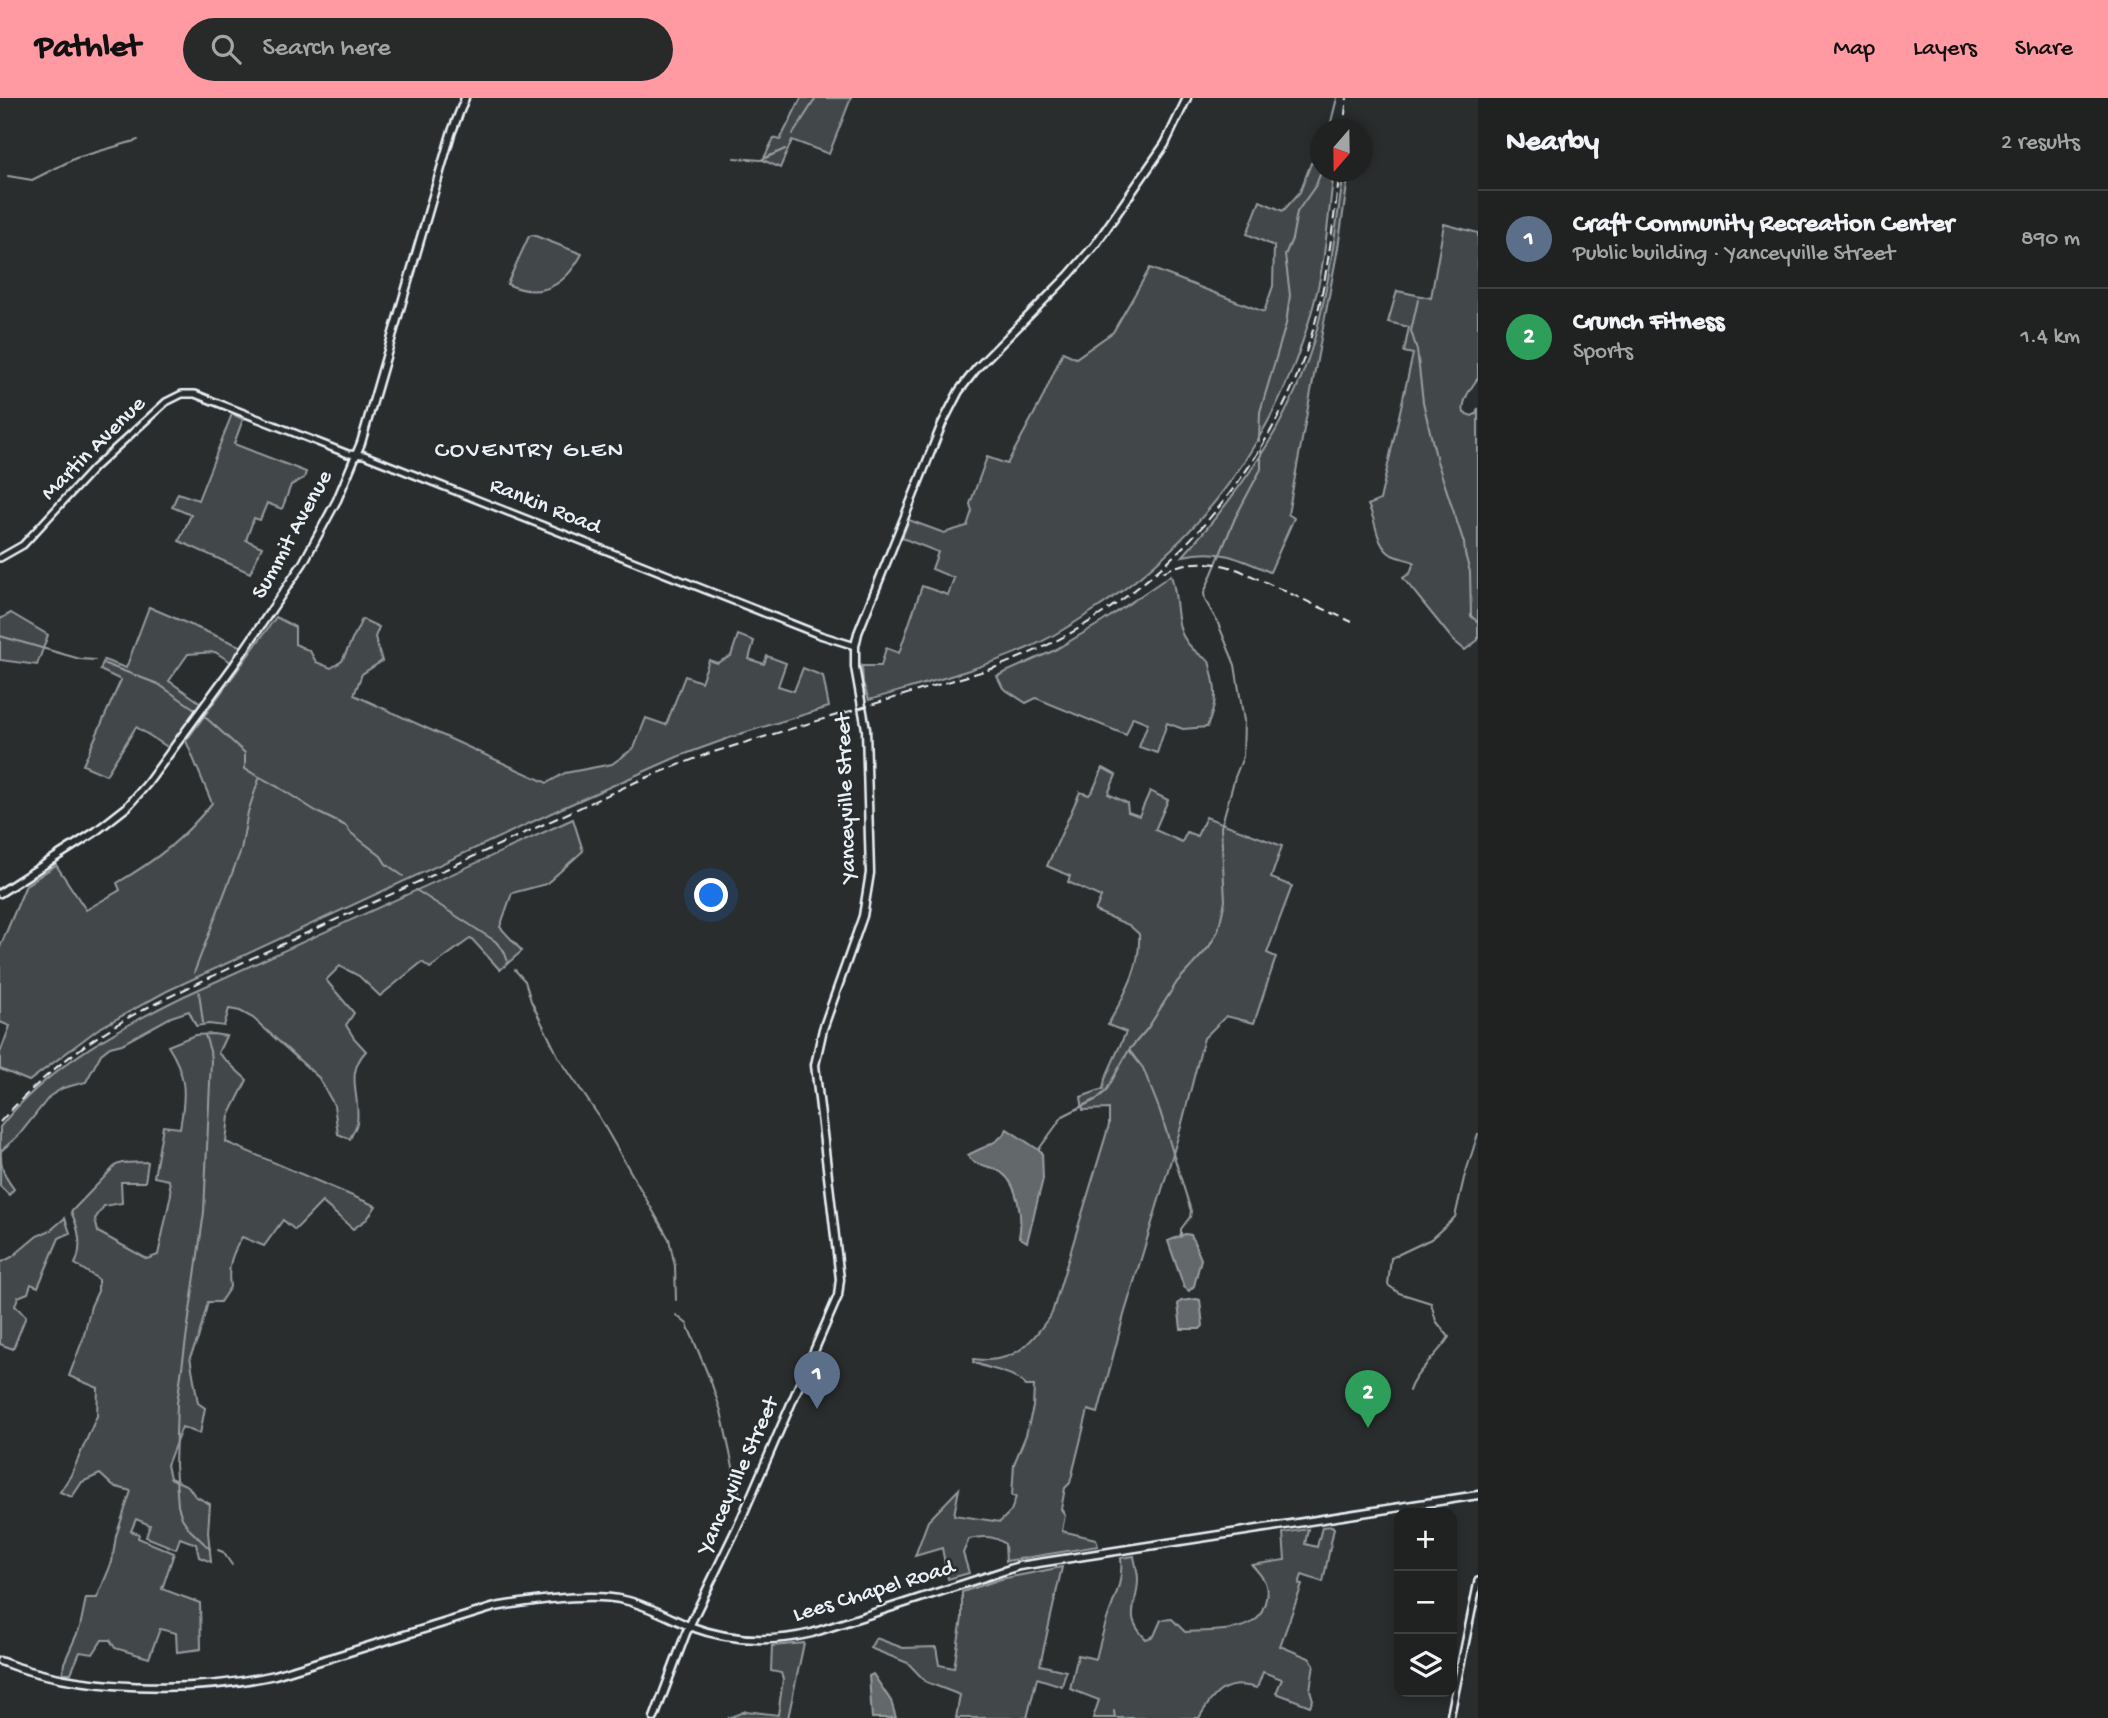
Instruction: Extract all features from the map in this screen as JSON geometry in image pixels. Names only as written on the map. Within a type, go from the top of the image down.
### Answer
[{"type":"main road","name":"Summit Avenue","points":[[0,893],[111,821],[147,784],[293,580],[337,499],[357,454],[392,344],[451,134],[465,98]]},
{"type":"main road","name":"Yanceyville Street","points":[[654,1718],[689,1626],[741,1519],[838,1296],[840,1279],[815,1066],[823,1029],[863,916],[870,873],[866,729],[855,667],[855,646],[895,537],[942,424],[959,391],[977,368],[1096,245],[1165,144],[1187,98]]},
{"type":"main road","name":"Lees Chapel Road","points":[[0,1661],[31,1672],[117,1685],[148,1686],[250,1680],[275,1675],[495,1607],[591,1598],[627,1601],[689,1626],[738,1638],[793,1637],[1019,1566],[1478,1495]]},
{"type":"street","name":"Rankin Road","points":[[182,394],[195,394],[348,454],[357,454],[820,635],[855,646]]},
{"type":"street","name":"Martin Avenue","points":[[0,558],[23,545],[126,437],[166,402],[182,394]]},
{"type":"street","points":[[1450,1718],[1478,1581]]},
{"type":"shaded area","points":[[801,98],[851,98],[829,154],[792,140],[780,168],[763,160],[774,138],[780,140]]},
{"type":"shaded area","points":[[1310,166],[1310,182],[1333,182],[1314,303],[1299,351],[1280,397],[1257,441],[1230,482],[1199,520],[1165,555],[1127,587],[1051,637],[990,663],[869,700],[863,683],[862,666],[881,666],[886,648],[899,653],[922,586],[948,595],[954,578],[932,569],[938,552],[902,538],[909,520],[944,533],[967,526],[972,511],[970,504],[987,457],[1007,464],[1041,401],[1063,352],[1076,358],[1113,332],[1150,268],[1264,312],[1273,286],[1274,246],[1247,234],[1260,201],[1283,211],[1300,192]]},
{"type":"shaded area","points":[[1343,182],[1348,182],[1338,248],[1288,514],[1294,518],[1270,572],[1217,554],[1183,556],[1241,485],[1288,407],[1311,350],[1331,261]]},
{"type":"shaded area","points":[[1444,224],[1478,233],[1478,378],[1467,395],[1463,408],[1464,413],[1472,416],[1478,408],[1478,640],[1465,650],[1453,640],[1403,578],[1410,573],[1414,562],[1386,551],[1379,539],[1368,505],[1380,500],[1413,354],[1404,352],[1409,327],[1388,322],[1397,291],[1431,298]]},
{"type":"shaded area","points":[[533,235],[582,254],[568,274],[551,287],[542,290],[520,289],[507,284],[529,236]]},
{"type":"shaded area","points":[[232,414],[243,419],[234,444],[306,472],[304,478],[291,485],[282,509],[267,503],[260,520],[254,518],[246,540],[262,547],[250,573],[179,541],[191,515],[172,507],[178,493],[198,500]]},
{"type":"shaded area","points":[[1171,575],[1182,633],[1196,652],[1209,661],[1212,671],[1215,702],[1207,727],[1183,729],[1167,723],[1157,753],[1139,747],[1148,723],[1133,717],[1126,735],[1036,698],[1026,703],[1003,688],[997,676],[1053,651],[1102,622]]},
{"type":"shaded area","points":[[149,607],[242,647],[231,662],[215,652],[188,654],[169,681],[201,703],[169,748],[136,727],[106,775],[83,765],[121,680],[100,670],[104,660],[126,668]]},
{"type":"shaded area","points":[[11,613],[48,635],[37,665],[0,660],[0,619]]},
{"type":"shaded area","points":[[276,617],[295,627],[295,644],[310,651],[316,662],[331,668],[342,661],[362,619],[379,627],[375,637],[382,661],[362,674],[354,695],[547,783],[565,773],[612,764],[634,748],[646,718],[666,725],[685,676],[701,682],[709,660],[717,663],[731,656],[738,635],[754,641],[749,659],[764,664],[767,656],[786,663],[778,686],[794,691],[803,668],[823,676],[829,707],[743,733],[677,757],[167,991],[98,1029],[29,1081],[0,1069],[0,1053],[10,1026],[0,1022],[0,947],[26,885],[56,865],[86,910],[120,890],[117,883],[157,857],[190,828],[212,803],[186,741]]},
{"type":"shaded area","points":[[1103,768],[1116,775],[1108,794],[1127,803],[1128,812],[1139,816],[1150,791],[1168,800],[1155,830],[1182,842],[1187,832],[1197,836],[1206,817],[1282,846],[1271,878],[1292,886],[1267,953],[1276,957],[1254,1023],[1226,1016],[1204,1038],[1098,1413],[1088,1410],[1070,1483],[1065,1488],[1061,1509],[1065,1515],[1062,1531],[1096,1539],[1098,1546],[1006,1561],[1005,1544],[1001,1541],[988,1537],[969,1539],[963,1553],[969,1573],[948,1579],[942,1548],[915,1556],[928,1521],[959,1489],[954,1515],[1000,1522],[1011,1511],[1016,1497],[1012,1496],[1014,1464],[1026,1435],[1033,1407],[1034,1386],[1026,1386],[1008,1374],[973,1362],[974,1359],[1001,1359],[1020,1350],[1037,1334],[1052,1313],[1109,1125],[1109,1109],[1083,1110],[1081,1097],[1103,1089],[1126,1032],[1108,1025],[1134,970],[1139,934],[1129,925],[1095,911],[1101,897],[1068,882],[1070,876],[1047,866],[1080,792],[1089,795]]},
{"type":"shaded area","points":[[573,819],[583,851],[546,884],[512,893],[500,927],[522,951],[500,970],[471,938],[430,968],[422,962],[380,996],[359,976],[340,966],[326,980],[354,1013],[346,1025],[366,1051],[356,1068],[358,1113],[350,1139],[338,1134],[334,1105],[319,1078],[253,1018],[229,1009],[224,1026],[196,1026],[189,1011],[171,1017],[122,1044],[110,1047],[101,1054],[86,1082],[63,1088],[50,1096],[19,1135],[1,1151],[3,1171],[14,1189],[9,1195],[0,1186],[0,1127],[39,1086],[85,1051],[184,996]]},
{"type":"shaded area","points":[[195,1035],[226,1036],[218,1053],[247,1080],[229,1116],[226,1142],[376,1206],[367,1219],[353,1229],[322,1202],[295,1230],[283,1220],[264,1246],[242,1237],[231,1260],[230,1287],[220,1302],[208,1302],[190,1357],[198,1403],[205,1408],[200,1434],[182,1427],[167,1465],[170,1478],[188,1486],[195,1496],[210,1504],[208,1532],[211,1562],[199,1557],[196,1544],[180,1538],[176,1549],[146,1537],[150,1525],[136,1519],[131,1531],[139,1534],[138,1538],[174,1553],[162,1589],[200,1603],[201,1649],[177,1652],[176,1633],[160,1629],[149,1658],[115,1648],[110,1640],[102,1640],[93,1654],[80,1652],[71,1673],[63,1673],[64,1663],[80,1627],[86,1598],[97,1598],[112,1562],[116,1536],[131,1491],[113,1486],[100,1474],[82,1482],[72,1497],[60,1492],[71,1475],[97,1416],[98,1388],[69,1376],[98,1291],[98,1279],[75,1264],[79,1238],[71,1212],[116,1165],[148,1162],[145,1182],[121,1182],[122,1203],[104,1206],[95,1219],[98,1232],[147,1259],[158,1255],[171,1194],[169,1180],[154,1177],[163,1126],[180,1128],[184,1095],[179,1066],[168,1046]]},
{"type":"shaded area","points":[[1007,1129],[1042,1152],[1043,1179],[1027,1242],[1019,1237],[1018,1202],[1012,1185],[998,1170],[974,1162],[968,1155],[995,1142]]},
{"type":"shaded area","points":[[65,1218],[70,1233],[59,1238],[38,1287],[31,1284],[28,1293],[18,1297],[15,1306],[26,1316],[13,1349],[0,1344],[0,1263]]},
{"type":"shaded area","points":[[1185,1234],[1191,1235],[1201,1259],[1194,1286],[1189,1291],[1184,1287],[1168,1241]]},
{"type":"shaded area","points":[[1200,1300],[1203,1326],[1200,1329],[1181,1329],[1178,1304],[1181,1301]]},
{"type":"shaded area","points":[[1322,1527],[1334,1528],[1323,1582],[1302,1575],[1299,1584],[1302,1585],[1280,1646],[1309,1658],[1314,1664],[1310,1690],[1313,1700],[1310,1706],[1276,1693],[1282,1679],[1263,1672],[1257,1688],[1237,1685],[1222,1690],[1210,1701],[1199,1718],[1093,1718],[1099,1700],[1070,1689],[1078,1655],[1096,1659],[1119,1585],[1121,1558],[1134,1556],[1138,1579],[1133,1617],[1146,1639],[1154,1636],[1161,1620],[1172,1619],[1185,1632],[1231,1629],[1248,1625],[1261,1613],[1265,1603],[1266,1586],[1252,1565],[1285,1560],[1283,1533],[1308,1529],[1305,1544],[1317,1547]]},
{"type":"shaded area","points":[[1062,1567],[1040,1665],[1066,1671],[1062,1686],[1037,1678],[1027,1718],[956,1718],[960,1695],[926,1682],[908,1663],[870,1648],[876,1638],[903,1648],[936,1647],[939,1665],[954,1668],[962,1618],[962,1592],[1001,1579]]},
{"type":"shaded area","points":[[804,1643],[788,1718],[728,1718],[746,1711],[778,1715],[783,1679],[781,1673],[771,1671],[772,1646]]},
{"type":"shaded area","points":[[873,1674],[891,1701],[896,1718],[872,1718],[869,1676]]},
{"type":"waterway","points":[[793,134],[816,98]]},
{"type":"waterway","points":[[1332,119],[1337,98]]},
{"type":"waterway","points":[[8,176],[32,180],[76,158],[138,140]]},
{"type":"waterway","points":[[734,158],[761,160],[785,149]]},
{"type":"waterway","points":[[1259,441],[1260,412],[1286,324],[1290,295],[1285,255],[1292,239],[1297,212],[1317,182]]},
{"type":"waterway","points":[[1418,300],[1411,331],[1417,350],[1423,402],[1437,461],[1464,543],[1470,572],[1471,616],[1478,622]]},
{"type":"waterway","points":[[1039,1149],[1063,1116],[1097,1099],[1106,1091],[1129,1050],[1148,1028],[1177,982],[1209,947],[1218,931],[1225,901],[1221,827],[1243,757],[1244,721],[1235,665],[1204,593],[1235,518],[1261,469],[1261,448]]},
{"type":"waterway","points":[[0,636],[80,659],[95,660]]},
{"type":"waterway","points":[[105,664],[158,684],[195,709]]},
{"type":"waterway","points":[[204,716],[245,753],[245,769],[346,826],[381,856],[386,864],[403,876]]},
{"type":"waterway","points":[[194,973],[241,850],[248,812],[259,779]]},
{"type":"waterway","points":[[416,890],[495,941],[504,951],[508,962]]},
{"type":"waterway","points":[[515,970],[525,981],[531,1001],[559,1058],[598,1115],[669,1239],[675,1266],[676,1300]]},
{"type":"waterway","points":[[199,992],[203,1023]]},
{"type":"waterway","points":[[205,1035],[211,1061],[204,1212],[177,1403],[175,1465],[178,1506],[182,1518],[190,1530],[210,1549]]},
{"type":"waterway","points":[[1129,1050],[1143,1068],[1160,1111],[1191,1211],[1181,1229],[1181,1237]]},
{"type":"waterway","points":[[1409,1391],[1416,1377],[1449,1337],[1436,1321],[1431,1303],[1399,1293],[1388,1285],[1391,1258],[1431,1239],[1455,1217],[1478,1134]]},
{"type":"waterway","points":[[676,1315],[687,1324],[711,1382],[721,1411],[735,1476]]},
{"type":"waterway","points":[[737,1483],[741,1499]]},
{"type":"waterway","points":[[218,1550],[223,1552],[232,1565]]},
{"type":"waterway","points":[[1114,1711],[1115,1718]]},
{"type":"railway","points":[[1344,119],[1347,98]]},
{"type":"railway","points":[[0,1122],[42,1080],[104,1032],[189,987],[638,781],[707,754],[994,668],[1060,639],[1121,600],[1195,535],[1255,457],[1279,415],[1299,370],[1320,304],[1339,182]]},
{"type":"railway","points":[[1163,572],[1191,563],[1229,567],[1352,622]]},
{"type":"place","name":"Craft Community Recreation Center","points":[[817,1409]]},
{"type":"place","name":"Crunch Fitness","points":[[1368,1428]]},
{"type":"district","name":"COVENTRY GLEN","points":[[530,451]]}]
